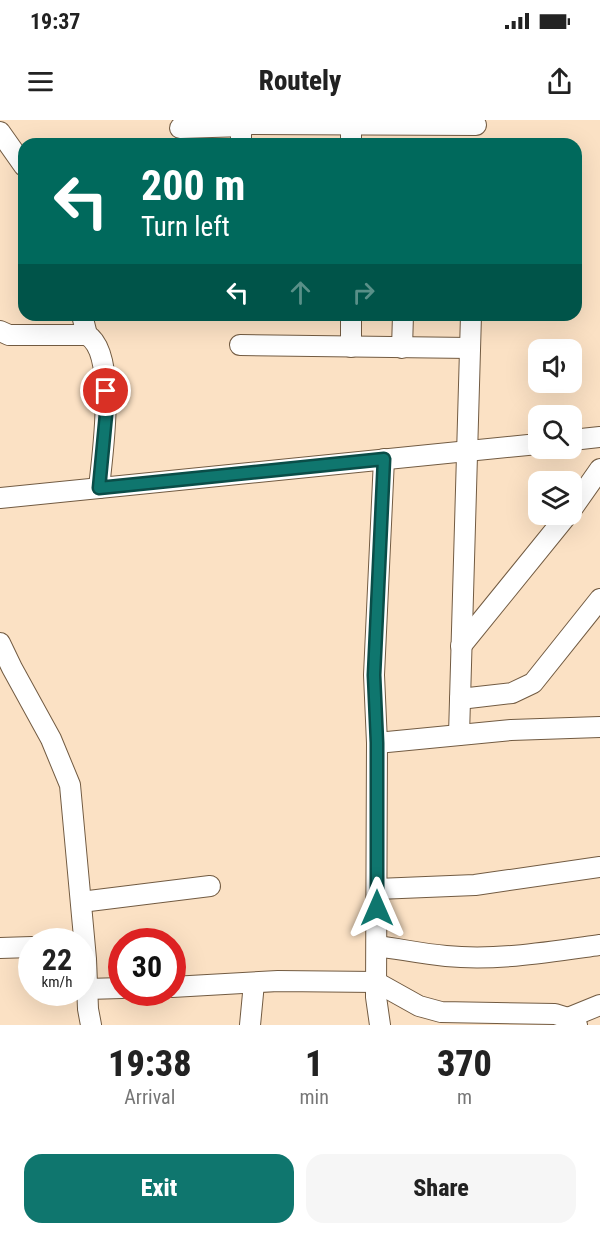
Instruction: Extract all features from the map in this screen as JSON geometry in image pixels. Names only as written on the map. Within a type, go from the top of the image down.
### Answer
[{"type":"street","points":[[180,128],[242,135],[248,124],[351,134],[405,135],[476,130]]},
{"type":"street","points":[[0,132],[18,158]]},
{"type":"street","points":[[84,321],[87,334],[98,350],[105,379],[107,404],[99,488]]},
{"type":"street","points":[[351,321],[351,347]]},
{"type":"street","points":[[402,348],[403,321]]},
{"type":"street","points":[[459,735],[471,321]]},
{"type":"street","points":[[0,331],[9,335],[87,334]]},
{"type":"street","points":[[240,345],[470,348]]},
{"type":"street","points":[[582,439],[600,437]]},
{"type":"street","points":[[0,498],[528,445]]},
{"type":"street","points":[[380,1025],[376,982],[377,743],[374,675],[384,459]]},
{"type":"street","points":[[582,495],[600,469]]},
{"type":"street","points":[[461,646],[559,525]]},
{"type":"street","points":[[460,699],[512,693],[533,683],[600,599]]},
{"type":"street","points":[[0,643],[51,739],[70,785],[83,928]]},
{"type":"street","points":[[377,743],[598,724]]},
{"type":"street","points":[[377,889],[475,885],[600,867]]},
{"type":"street","points":[[81,902],[210,886]]},
{"type":"street","points":[[376,946],[447,956],[479,957],[540,953],[600,945]]},
{"type":"street","points":[[0,948],[18,947]]},
{"type":"street","points":[[186,986],[376,982],[419,1006],[476,1020],[555,1014],[572,1022],[600,1005]]},
{"type":"street","points":[[250,1025],[254,983]]},
{"type":"street","points":[[87,1012],[108,998]]},
{"type":"route","points":[[106,391],[107,404],[99,488],[384,459],[374,675],[377,743],[377,908]]}]
